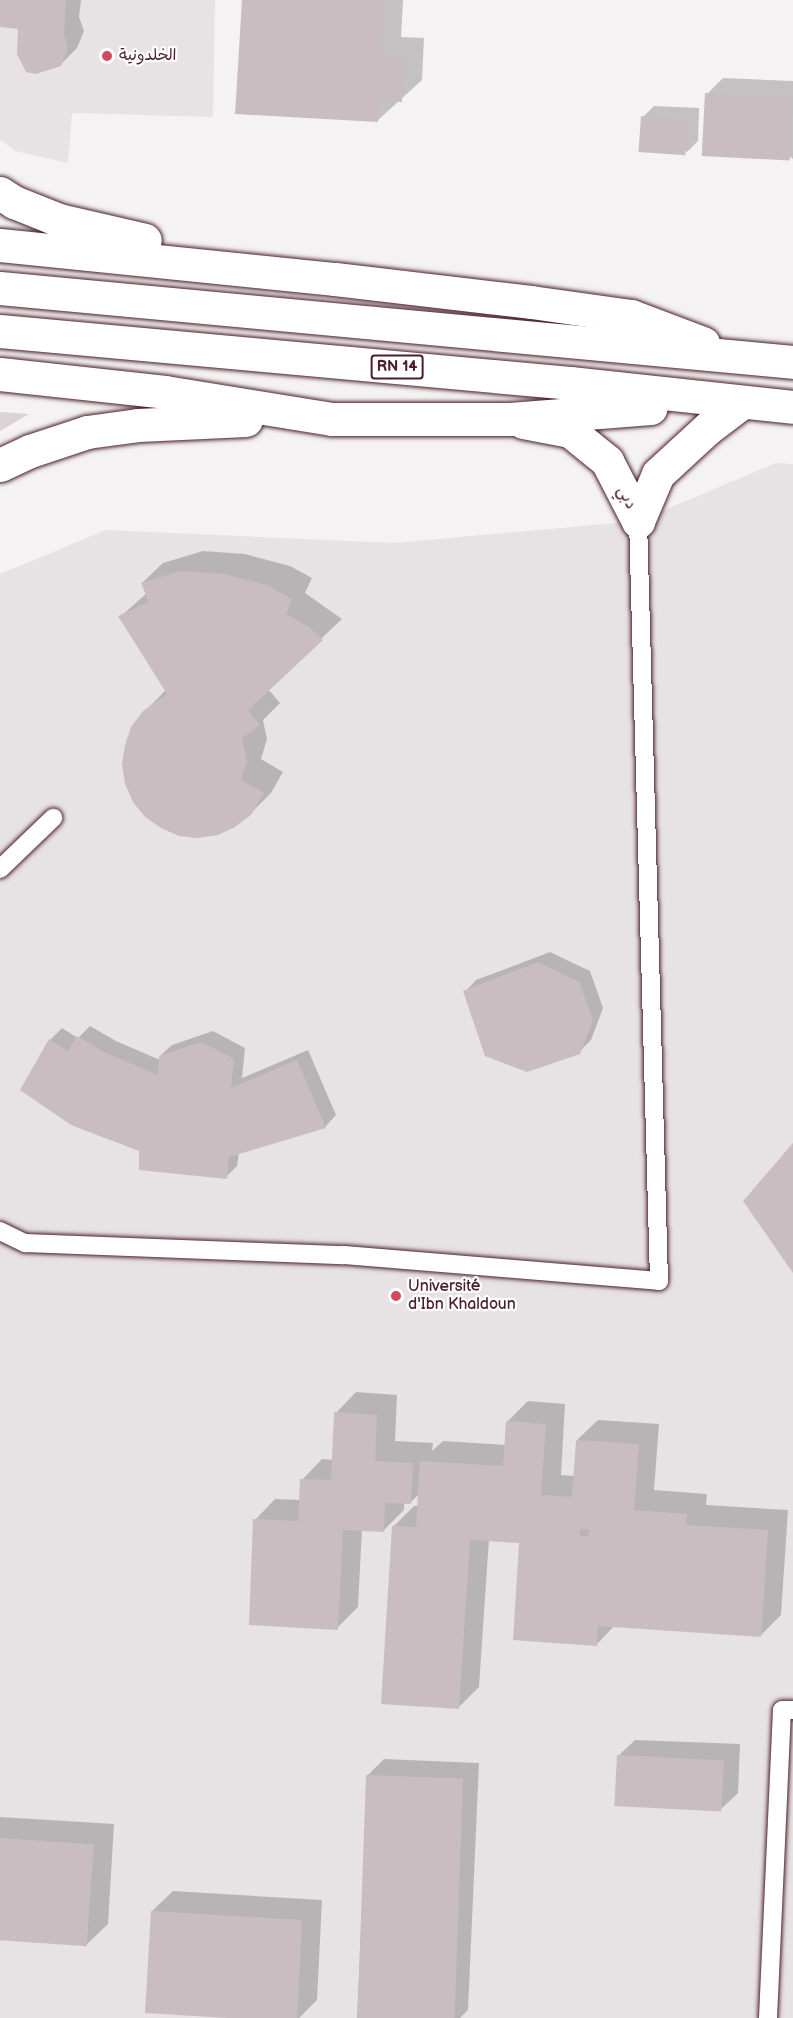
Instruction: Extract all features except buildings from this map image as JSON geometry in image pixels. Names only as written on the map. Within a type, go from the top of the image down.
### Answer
[{"type":"main road","points":[[0,193],[14,202],[59,220],[121,237],[216,250],[335,279]]},
{"type":"main road","points":[[0,244],[335,279],[631,316],[747,359]]},
{"type":"main road","points":[[0,288],[793,362]]},
{"type":"main road","name":"RN 14","points":[[0,331],[570,383],[793,407]]},
{"type":"main road","points":[[0,374],[165,392],[332,419]]},
{"type":"main road","points":[[0,465],[30,451],[87,432],[138,425],[221,420],[510,419],[741,403]]},
{"type":"main road","name":"دبي","points":[[638,521],[658,474],[708,428],[741,403]]},
{"type":"main road","name":"دبي","points":[[510,419],[570,431],[607,461],[638,521]]},
{"type":"lane","points":[[0,1231],[25,1243],[344,1255],[659,1281],[638,521]]},
{"type":"lane","points":[[0,869],[53,818]]},
{"type":"lane","points":[[768,2018],[782,1710],[793,1710]]},
{"type":"shaded area","name":"الخلدونية","points":[[0,0],[215,0],[213,117],[72,113],[68,163],[16,151],[0,140]]},
{"type":"shaded area","points":[[0,412],[29,414],[0,431]]},
{"type":"shaded area","name":"Université d'Ibn Khaldoun","points":[[776,463],[793,464],[793,2018],[0,2018],[0,574],[106,530],[395,543],[638,521]]},
{"type":"place","name":"الخلدونية","points":[[107,56]]},
{"type":"place","name":"Université d'Ibn Khaldoun","points":[[396,1296]]}]
